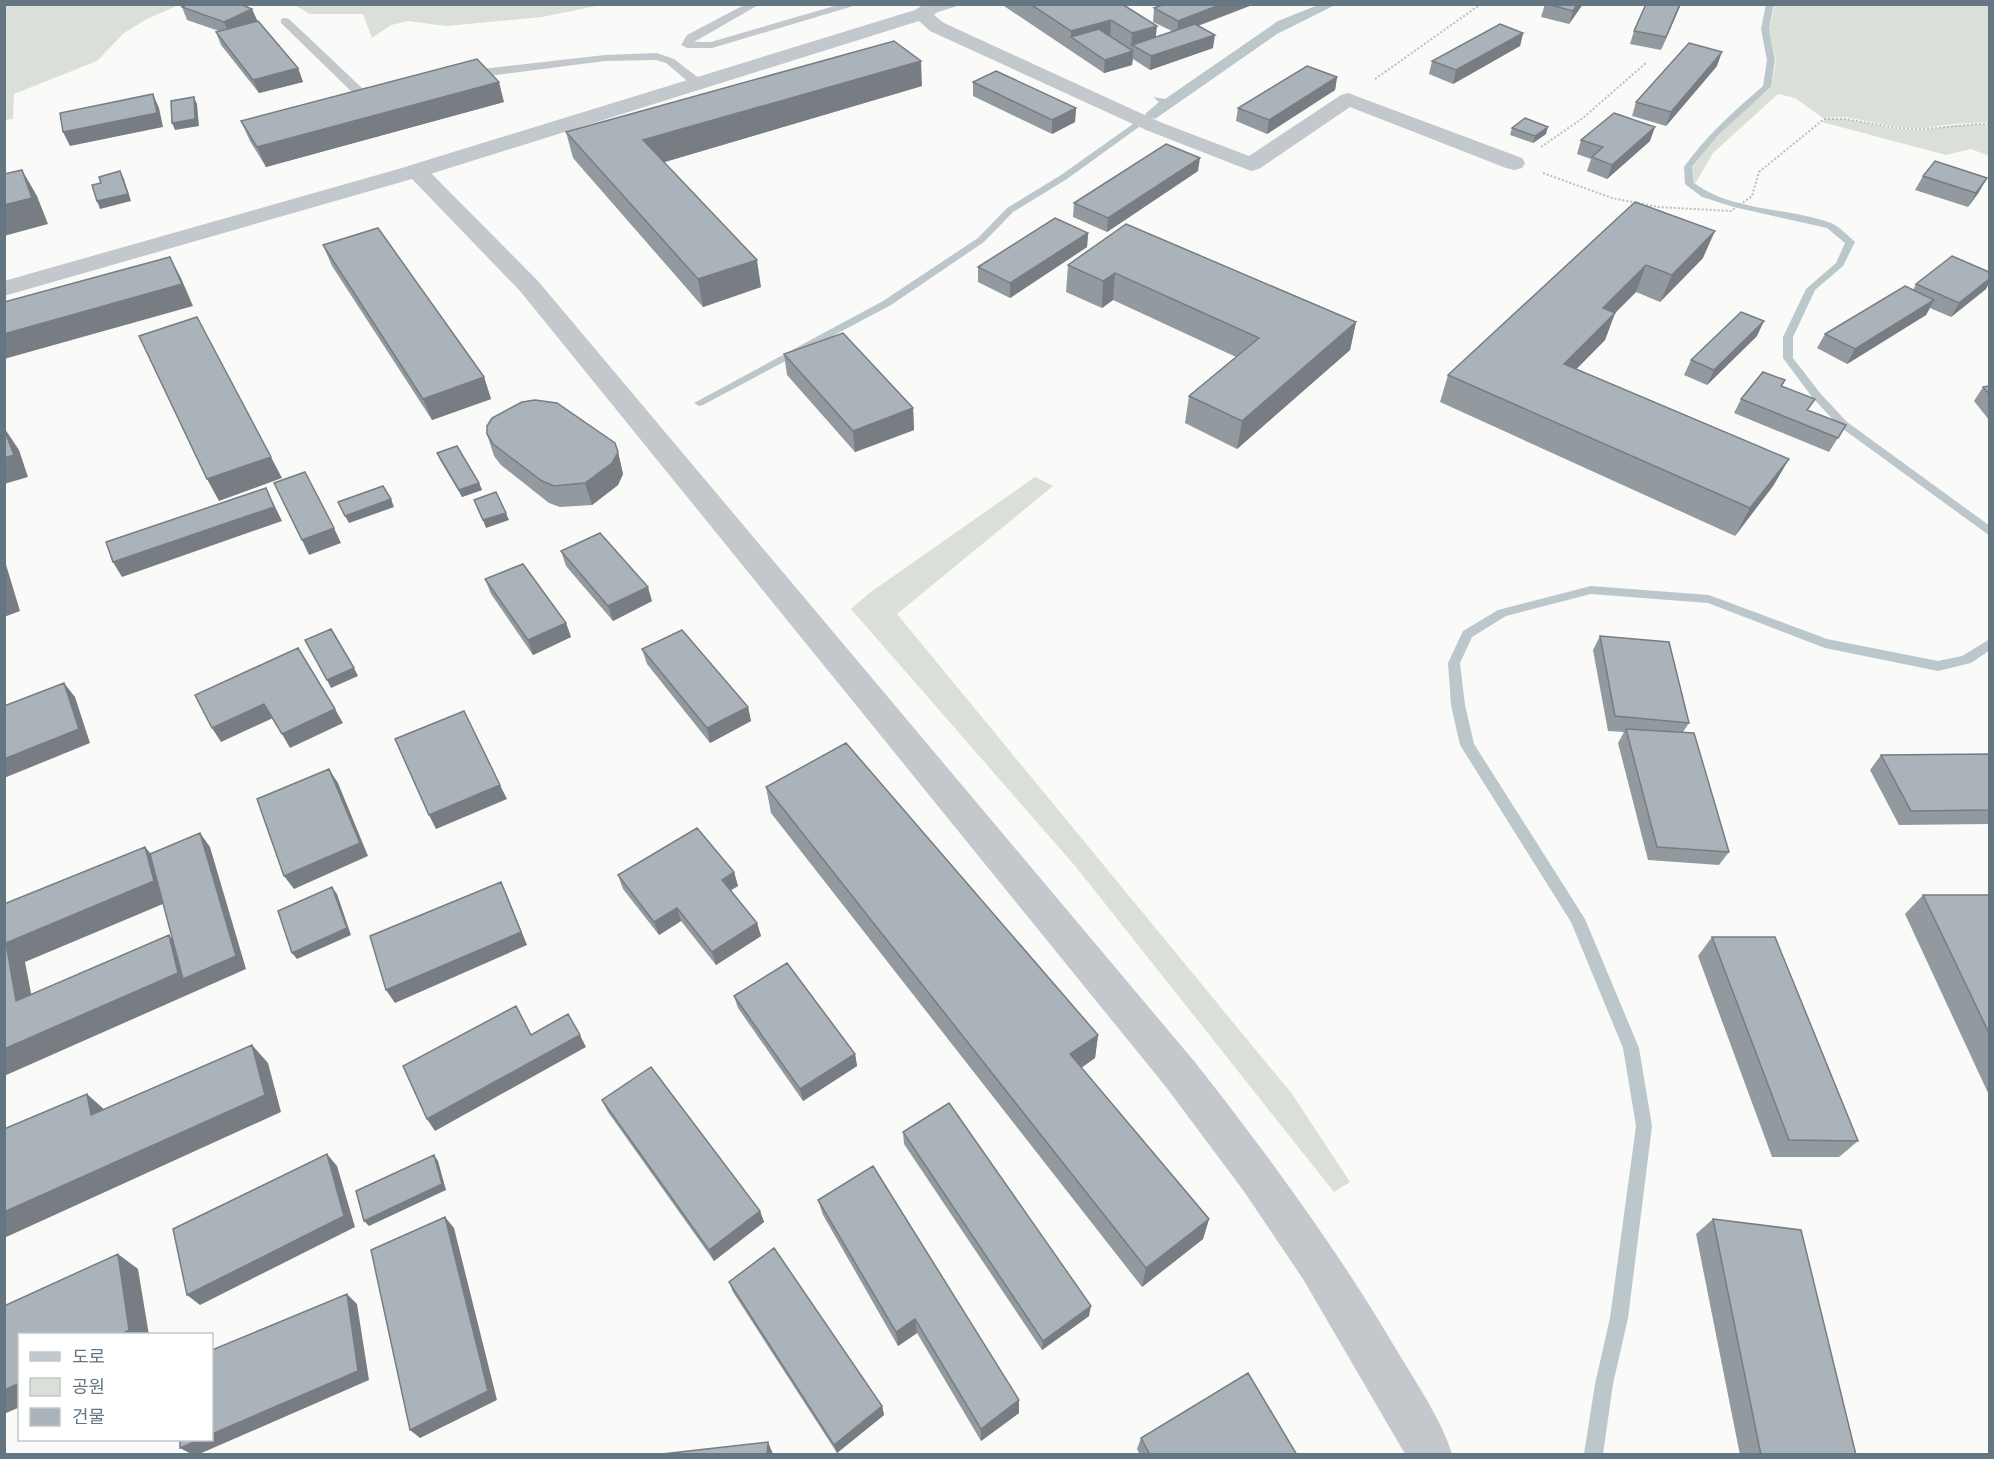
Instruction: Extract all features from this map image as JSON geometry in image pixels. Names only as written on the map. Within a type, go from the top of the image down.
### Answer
[{"type":"street","points":[[4,290],[416,171],[930,9],[937,27],[1145,123],[1251,164],[1348,99],[1514,163]]},
{"type":"street","points":[[416,171],[529,286],[1180,1074],[1244,1156],[1303,1240],[1422,1438],[1429,1455]]},
{"type":"lane","points":[[755,4],[691,37],[687,45],[698,47],[712,45],[855,4]]},
{"type":"lane","points":[[930,9],[959,4]]},
{"type":"lane","points":[[285,21],[359,92],[393,86]]},
{"type":"lane","points":[[451,77],[605,58],[657,56],[670,61],[696,82]]},
{"type":"path","points":[[1348,99],[1481,4]]},
{"type":"path","points":[[1514,163],[1568,131],[1601,105],[1647,62]]},
{"type":"path","points":[[1514,163],[1632,203],[1658,207],[1731,211],[1752,196],[1760,172],[1824,119],[1845,118],[1897,128],[1924,129],[1989,123]]},
{"type":"green space","points":[[5,4],[179,5],[147,19],[124,33],[97,61],[14,94],[13,119],[5,120]]},
{"type":"green space","points":[[1775,4],[1989,5],[1989,122],[1923,128],[1897,127],[1845,117],[1823,118],[1795,98],[1778,94],[1713,153],[1695,184],[1692,168],[1720,131],[1771,88],[1776,61],[1769,30]]},
{"type":"green space","points":[[294,5],[601,5],[542,17],[446,26],[408,21],[391,25],[372,38],[363,14],[310,14]]},
{"type":"green space","points":[[1826,119],[1846,119],[1897,129],[1925,130],[1956,125],[1989,124],[1989,156],[1971,149],[1946,155],[1822,122]]},
{"type":"green space","points":[[1035,477],[1053,486],[897,614],[1292,1094],[1350,1182],[1334,1192],[1076,867],[851,609],[868,594]]},
{"type":"shaded area","points":[[1318,5],[1335,5],[1277,34],[1155,119],[1145,114],[1159,102],[1153,97],[1165,99],[1278,21]]},
{"type":"building","points":[[188,4],[240,4],[252,9],[224,22],[182,7]]},
{"type":"building","points":[[1030,4],[1122,4],[1157,26],[1132,33],[1111,20],[1071,31]]},
{"type":"building","points":[[1165,4],[1222,4],[1178,21],[1154,8]]},
{"type":"building","points":[[1547,4],[1577,4],[1573,11]]},
{"type":"building","points":[[1646,4],[1680,4],[1666,37],[1634,31]]},
{"type":"building","points":[[258,21],[298,68],[253,80],[216,32]]},
{"type":"building","points":[[1195,24],[1215,35],[1151,56],[1132,45]]},
{"type":"building","points":[[1500,24],[1523,33],[1456,70],[1432,61]]},
{"type":"building","points":[[1099,29],[1133,51],[1105,60],[1071,37]]},
{"type":"building","points":[[894,41],[921,61],[643,140],[757,260],[698,279],[566,132]]},
{"type":"building","points":[[1689,43],[1722,52],[1671,112],[1636,102]]},
{"type":"building","points":[[477,59],[499,82],[257,147],[241,121]]},
{"type":"building","points":[[1307,66],[1337,77],[1269,120],[1238,108]]},
{"type":"building","points":[[996,71],[1076,108],[1052,120],[973,82]]},
{"type":"building","points":[[153,94],[157,113],[63,132],[60,113]]},
{"type":"building","points":[[194,97],[195,119],[172,123],[171,101]]},
{"type":"building","points":[[1614,113],[1655,127],[1612,165],[1592,157],[1603,147],[1581,140]]},
{"type":"building","points":[[1525,118],[1548,127],[1535,136],[1512,128]]},
{"type":"building","points":[[1166,144],[1200,158],[1108,218],[1074,203]]},
{"type":"building","points":[[1935,161],[1987,178],[1976,193],[1923,176]]},
{"type":"building","points":[[22,170],[32,198],[4,205],[4,174]]},
{"type":"building","points":[[120,171],[128,194],[97,201],[92,185],[101,183],[99,177]]},
{"type":"building","points":[[1635,202],[1715,231],[1672,275],[1646,265],[1603,308],[1615,313],[1564,364],[1789,459],[1750,508],[1448,375]]},
{"type":"building","points":[[1055,218],[1088,233],[1010,283],[978,267]]},
{"type":"building","points":[[1126,224],[1356,322],[1242,421],[1189,396],[1259,338],[1115,273],[1103,281],[1068,265]]},
{"type":"building","points":[[378,228],[484,377],[423,399],[323,245]]},
{"type":"building","points":[[1952,256],[1989,272],[1989,279],[1959,303],[1916,284]]},
{"type":"building","points":[[170,257],[182,284],[4,334],[4,302]]},
{"type":"building","points":[[1905,286],[1934,300],[1855,349],[1825,334]]},
{"type":"building","points":[[1741,312],[1764,321],[1714,370],[1691,360]]},
{"type":"building","points":[[197,317],[271,457],[207,479],[139,336]]},
{"type":"building","points":[[843,333],[913,408],[853,431],[784,354]]},
{"type":"building","points":[[1763,372],[1785,380],[1781,386],[1815,399],[1807,410],[1846,425],[1838,438],[1741,399]]},
{"type":"building","points":[[1989,386],[1989,394],[1983,387]]},
{"type":"building","points":[[535,400],[557,403],[615,443],[618,452],[612,463],[585,483],[554,486],[542,481],[493,444],[487,434],[487,426],[492,418],[522,402]]},
{"type":"building","points":[[4,429],[14,455],[4,458]]},
{"type":"building","points":[[457,446],[479,483],[459,490],[437,453]]},
{"type":"building","points":[[305,472],[334,528],[302,540],[274,483]]},
{"type":"building","points":[[383,486],[391,499],[345,516],[338,502]]},
{"type":"building","points":[[266,488],[274,507],[113,562],[106,542]]},
{"type":"building","points":[[496,492],[506,513],[483,520],[474,500]]},
{"type":"building","points":[[600,533],[648,587],[608,606],[561,551]]},
{"type":"building","points":[[523,564],[566,623],[528,640],[485,579]]},
{"type":"building","points":[[331,629],[354,668],[327,680],[305,640]]},
{"type":"building","points":[[682,630],[748,707],[707,728],[642,649]]},
{"type":"building","points":[[1600,636],[1669,642],[1689,723],[1615,716]]},
{"type":"building","points":[[298,648],[335,709],[282,734],[264,704],[212,728],[195,695]]},
{"type":"building","points":[[64,683],[79,729],[4,759],[4,706]]},
{"type":"building","points":[[464,711],[500,785],[429,815],[395,739]]},
{"type":"building","points":[[1626,729],[1694,733],[1729,852],[1657,847]]},
{"type":"building","points":[[846,743],[1098,1035],[1070,1054],[1209,1219],[1146,1268],[766,787]]},
{"type":"building","points":[[1989,754],[1989,810],[1911,811],[1881,755]]},
{"type":"building","points":[[329,769],[360,843],[284,876],[257,799]]},
{"type":"building","points":[[697,828],[734,872],[722,880],[757,923],[712,952],[677,908],[654,922],[618,875]]},
{"type":"building","points":[[200,833],[236,956],[183,979],[150,854]]},
{"type":"building","points":[[145,847],[154,881],[6,943],[16,1001],[169,935],[178,973],[4,1049],[4,904]]},
{"type":"building","points":[[501,882],[521,932],[386,990],[370,936]]},
{"type":"building","points":[[332,887],[347,928],[292,953],[278,911]]},
{"type":"building","points":[[1923,895],[1989,895],[1989,1033]]},
{"type":"building","points":[[1712,937],[1775,937],[1858,1141],[1789,1140]]},
{"type":"building","points":[[787,963],[855,1054],[800,1089],[734,996]]},
{"type":"building","points":[[516,1006],[531,1035],[568,1014],[580,1035],[427,1119],[403,1066]]},
{"type":"building","points":[[252,1045],[265,1095],[4,1212],[4,1129],[87,1094],[91,1115]]},
{"type":"building","points":[[651,1067],[760,1211],[709,1250],[602,1100]]},
{"type":"building","points":[[949,1103],[1091,1306],[1043,1341],[903,1132]]},
{"type":"building","points":[[327,1154],[344,1216],[187,1295],[173,1229]]},
{"type":"building","points":[[434,1155],[442,1184],[364,1221],[356,1191]]},
{"type":"building","points":[[873,1166],[1019,1400],[981,1429],[915,1319],[896,1332],[818,1200]]},
{"type":"building","points":[[445,1217],[488,1391],[410,1430],[371,1250]]},
{"type":"building","points":[[1713,1219],[1801,1230],[1856,1455],[1761,1455]]},
{"type":"building","points":[[774,1248],[882,1406],[834,1445],[729,1282]]},
{"type":"building","points":[[118,1254],[129,1330],[124,1333],[18,1333],[18,1384],[4,1390],[4,1306]]},
{"type":"building","points":[[347,1294],[358,1371],[213,1434],[213,1350]]},
{"type":"building","points":[[1248,1373],[1297,1455],[1150,1455],[1141,1438]]},
{"type":"building","points":[[180,1441],[197,1441],[180,1448]]},
{"type":"building","points":[[768,1442],[767,1455],[653,1455]]},
{"type":"waterway","points":[[1770,4],[1765,29],[1771,60],[1767,87],[1725,124],[1697,155],[1688,167],[1690,184],[1705,195],[1737,205],[1830,226],[1850,242],[1840,264],[1811,289],[1788,337],[1788,358],[1816,395],[1843,424],[1990,532]]},
{"type":"waterway","points":[[699,403],[887,303],[981,240],[1010,210],[1064,177],[1150,116]]},
{"type":"waterway","points":[[1594,1454],[1604,1384],[1619,1318],[1644,1126],[1631,1048],[1577,919],[1467,745],[1458,705],[1454,663],[1467,634],[1502,613],[1591,590],[1709,599],[1825,643],[1938,666],[1966,660],[1990,643]]}]
